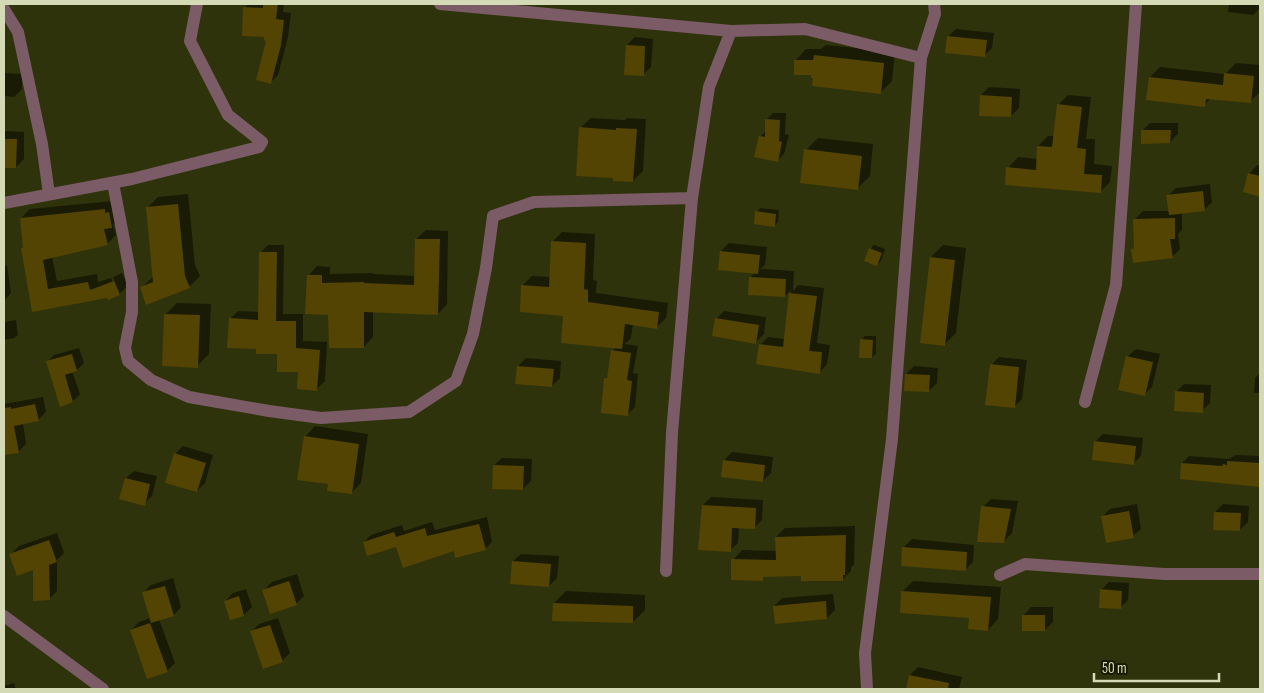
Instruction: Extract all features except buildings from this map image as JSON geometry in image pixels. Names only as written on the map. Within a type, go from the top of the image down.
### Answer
[{"type":"street","points":[[4,203],[132,180],[259,147],[262,142],[228,115],[190,41],[197,4]]},
{"type":"street","points":[[440,4],[731,31],[805,29],[921,58]]},
{"type":"street","points":[[867,689],[865,653],[892,439],[921,58],[935,14],[934,4]]},
{"type":"street","points":[[1085,402],[1116,285],[1136,4]]},
{"type":"street","points":[[4,9],[18,32],[42,144],[49,194]]},
{"type":"street","points":[[666,571],[672,433],[692,198],[709,87],[731,31]]},
{"type":"street","points":[[113,182],[132,282],[132,312],[126,348],[128,361],[151,380],[190,397],[322,418],[409,412],[456,381],[473,334],[486,268],[493,216],[534,202],[692,198]]},
{"type":"street","points":[[1000,575],[1025,564],[1164,574],[1260,574]]},
{"type":"street","points":[[4,616],[104,689]]}]
